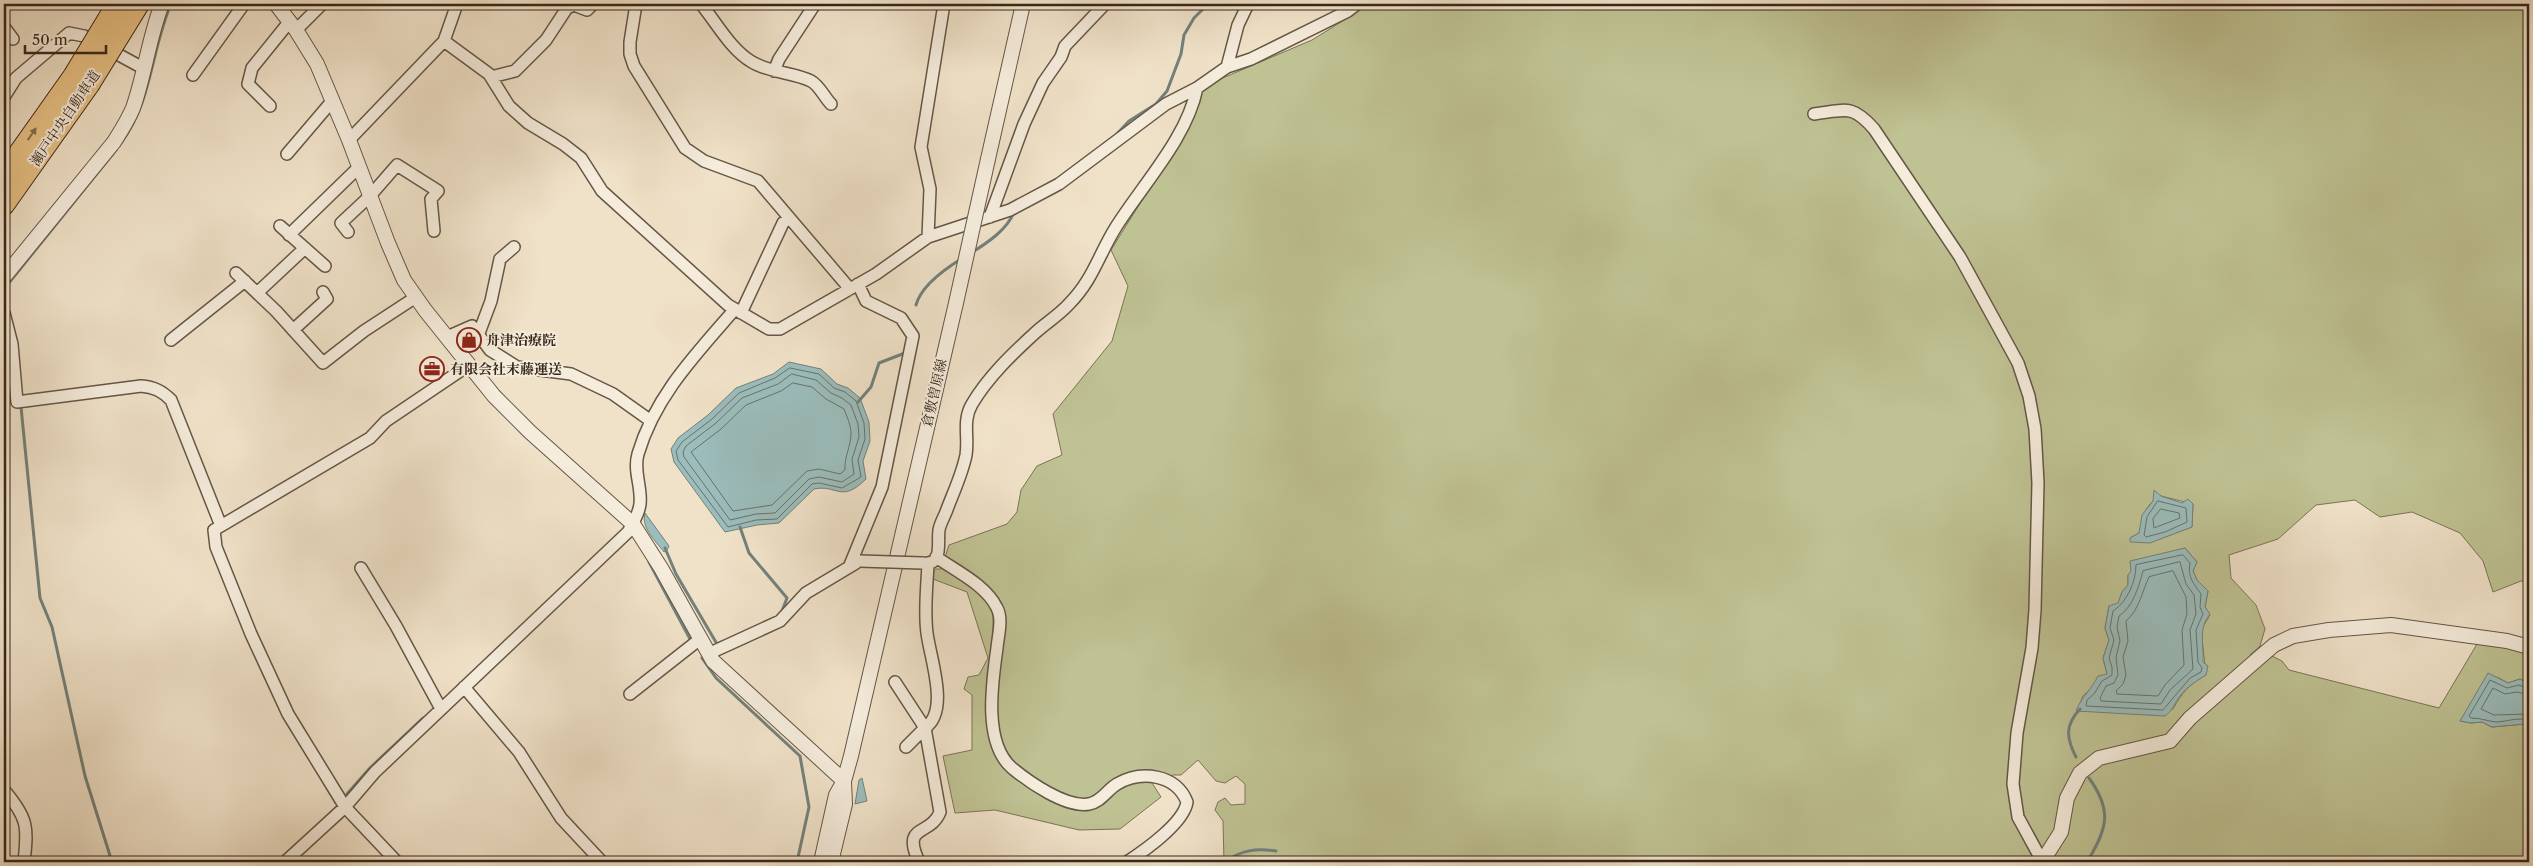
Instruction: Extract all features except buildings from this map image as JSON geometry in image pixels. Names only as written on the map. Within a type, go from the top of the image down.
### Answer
[{"type":"highway","name":"瀬戸中央自動車道","points":[[4,205],[81,80],[117,4]]},
{"type":"highway","name":"瀬戸中央自動車道","points":[[4,174],[81,80],[139,4]]},
{"type":"street","points":[[4,277],[114,142],[133,108],[155,21],[162,4]]},
{"type":"street","points":[[193,75],[244,4]]},
{"type":"street","points":[[276,4],[293,25],[317,64],[404,280],[416,297],[494,396],[530,432],[633,524],[661,568],[708,654],[766,711],[844,781]]},
{"type":"street","points":[[270,106],[248,84],[252,68],[293,25],[322,4]]},
{"type":"street","points":[[349,140],[444,41],[457,4]]},
{"type":"street","points":[[491,77],[515,71],[546,40],[567,8],[574,5],[587,10],[592,4]]},
{"type":"street","points":[[636,4],[630,54],[634,66],[675,135],[685,148],[704,162],[758,182],[866,301],[901,318],[913,336],[882,487],[855,563]]},
{"type":"street","points":[[701,4],[743,56],[752,63],[810,81],[818,86],[831,104]]},
{"type":"street","points":[[774,71],[779,59],[815,4]]},
{"type":"street","points":[[928,236],[930,189],[921,147],[944,4]]},
{"type":"street","name":"倉敷曽原線","points":[[831,862],[845,804],[844,781],[956,303],[1023,4]]},
{"type":"street","points":[[990,217],[1024,124],[1043,83],[1061,56],[1065,46],[1105,4]]},
{"type":"street","points":[[1227,67],[1238,25],[1248,4]]},
{"type":"street","points":[[444,41],[491,77],[509,106],[528,123],[563,144],[580,158],[602,191],[738,311],[769,329],[780,329],[854,287],[928,236],[990,217],[1015,207],[1059,184],[1166,104],[1197,88],[1227,67],[1251,58],[1348,11],[1357,4]]},
{"type":"street","points":[[4,27],[13,39]]},
{"type":"street","points":[[4,97],[16,78],[69,33],[84,36],[143,68]]},
{"type":"street","points":[[906,747],[931,724],[937,705],[936,683],[927,632],[929,562],[940,544],[939,530],[961,474],[966,453],[966,420],[971,406],[983,387],[1007,359],[1068,306],[1087,284],[1116,228],[1153,174],[1183,124],[1194,103],[1197,88]]},
{"type":"street","points":[[287,154],[333,100]]},
{"type":"street","points":[[1814,114],[1847,110],[1860,113],[1874,129],[1960,256],[2018,363],[2029,396],[2035,429],[2038,483],[2035,610],[2032,648],[2017,733],[2013,784],[2018,818],[2042,862],[2061,832],[2067,798],[2080,773],[2099,758],[2170,741],[2190,718],[2274,645],[2293,636],[2329,630],[2391,625],[2507,641],[2529,647]]},
{"type":"street","points":[[348,232],[341,223],[370,196],[397,165],[438,191],[431,199],[434,231]]},
{"type":"street","points":[[289,234],[359,167]]},
{"type":"street","points":[[285,862],[345,807],[375,772],[628,532],[640,504],[636,466],[637,455],[657,407],[678,375],[738,311],[783,223],[789,218]]},
{"type":"street","points":[[280,226],[325,266]]},
{"type":"street","points":[[479,333],[491,301],[500,259],[514,247]]},
{"type":"street","points":[[257,292],[305,248]]},
{"type":"street","points":[[171,340],[240,277],[257,292],[323,363],[364,331],[416,297]]},
{"type":"street","points":[[293,330],[327,299],[323,292]]},
{"type":"street","points":[[4,313],[12,344],[16,402],[141,386],[151,387],[162,392],[172,400],[221,526]]},
{"type":"street","points":[[446,337],[472,326],[490,350],[517,367],[572,374],[613,394],[651,421]]},
{"type":"street","points":[[397,862],[345,807],[288,714],[251,634],[216,547],[214,530],[370,438],[386,421],[469,365]]},
{"type":"street","points":[[708,654],[780,622],[806,593],[855,563],[929,562],[988,594],[1000,615],[992,708],[995,740],[999,754],[1005,762],[1032,783],[1052,795],[1078,804],[1088,805],[1097,802],[1116,784],[1132,779],[1158,776],[1172,782],[1184,793],[1187,802],[1182,815],[1143,852],[1127,862]]},
{"type":"street","points":[[362,568],[441,709]]},
{"type":"street","points":[[630,694],[700,640]]},
{"type":"street","points":[[895,682],[925,728],[940,812],[932,824],[915,835],[913,850],[919,862]]},
{"type":"street","points":[[464,687],[519,752],[562,818],[602,862]]},
{"type":"street","name":"倉敷曽原線","points":[[821,862],[836,795],[844,781]]},
{"type":"street","points":[[4,790],[22,816],[28,836],[24,862]]},
{"type":"green space","points":[[1348,4],[2529,4],[2529,582],[2521,581],[2493,592],[2483,561],[2460,533],[2412,512],[2380,517],[2355,500],[2316,505],[2278,539],[2229,555],[2231,578],[2256,605],[2265,629],[2260,646],[2250,655],[2258,664],[2272,656],[2282,661],[2289,670],[2439,708],[2477,644],[2503,645],[2529,652],[2529,684],[2520,679],[2508,683],[2497,677],[2460,721],[2482,722],[2492,727],[2525,724],[2529,727],[2529,862],[1224,862],[1223,821],[1215,810],[1218,802],[1225,798],[1231,805],[1245,804],[1245,784],[1236,776],[1225,783],[1216,781],[1198,760],[1181,775],[1173,775],[1152,783],[1161,797],[1120,829],[1079,830],[995,810],[955,813],[943,756],[972,750],[972,695],[964,689],[968,677],[979,675],[988,658],[967,592],[933,579],[933,569],[941,569],[949,545],[1007,524],[1017,512],[1021,490],[1037,466],[1062,455],[1053,414],[1112,341],[1128,286],[1111,250],[1177,144],[1201,89],[1312,40],[1349,17]],"holes":[[[2161,496],[2193,504],[2192,527],[2150,542],[2130,538],[2139,533],[2147,508]],[[2185,548],[2197,562],[2193,571],[2197,580],[2208,591],[2205,607],[2210,615],[2201,630],[2206,675],[2186,689],[2173,709],[2077,711],[2083,696],[2107,674],[2103,658],[2109,640],[2105,628],[2109,606],[2118,604],[2122,592],[2128,585],[2128,575],[2158,556]]]},
{"type":"water","points":[[789,362],[821,369],[837,384],[848,388],[860,398],[869,422],[870,441],[863,461],[866,479],[858,486],[845,492],[822,488],[814,489],[779,523],[757,525],[725,532],[674,462],[671,449],[678,438],[708,415],[736,388],[773,374]]},
{"type":"water","points":[[2154,490],[2161,496],[2182,503],[2188,499],[2193,504],[2192,527],[2150,543],[2130,542],[2130,538],[2139,533],[2142,515],[2153,501]]},
{"type":"water","points":[[645,513],[669,546],[664,552],[647,529],[644,518]]},
{"type":"water","points":[[2185,548],[2197,562],[2193,571],[2197,580],[2208,591],[2205,607],[2210,614],[2204,625],[2202,637],[2203,662],[2208,666],[2206,675],[2180,696],[2165,716],[2076,711],[2098,676],[2107,674],[2103,658],[2109,640],[2105,628],[2109,606],[2118,603],[2122,592],[2128,585],[2128,575],[2131,571],[2130,561]]},
{"type":"water","points":[[2488,673],[2508,683],[2520,679],[2529,684],[2529,727],[2525,724],[2492,727],[2482,722],[2460,721]]},
{"type":"water","points":[[862,778],[867,801],[855,804],[859,780]]},
{"type":"waterway","points":[[121,143],[139,110],[164,21],[171,4]]},
{"type":"waterway","points":[[1113,138],[1129,121],[1156,104],[1167,91],[1181,54],[1184,35],[1194,18],[1208,4]]},
{"type":"waterway","points":[[4,289],[116,150]]},
{"type":"waterway","points":[[971,253],[1002,230],[1014,212]]},
{"type":"waterway","points":[[916,305],[928,285],[961,259]]},
{"type":"waterway","points":[[4,297],[8,311]]},
{"type":"waterway","points":[[858,402],[871,387],[879,363],[905,353]]},
{"type":"waterway","points":[[21,407],[40,598],[52,627],[85,776],[112,862]]},
{"type":"waterway","points":[[740,527],[749,553],[787,598],[782,611]]},
{"type":"waterway","points":[[665,548],[676,574],[717,644],[721,642]]},
{"type":"waterway","points":[[649,562],[690,639]]},
{"type":"waterway","points":[[702,658],[716,678],[800,756],[809,807],[797,862]]},
{"type":"waterway","points":[[2076,757],[2070,744],[2069,732],[2072,721],[2080,709]]},
{"type":"waterway","points":[[347,794],[370,768],[423,718]]},
{"type":"waterway","points":[[2087,862],[2099,840],[2104,820],[2102,800],[2089,778]]},
{"type":"waterway","points":[[277,862],[295,846]]},
{"type":"waterway","points":[[1225,862],[1243,852],[1276,851]]},
{"type":"place","name":"舟津治療院","points":[[469,340]]},
{"type":"place","name":"有限会社末藤運送","points":[[432,369]]}]
